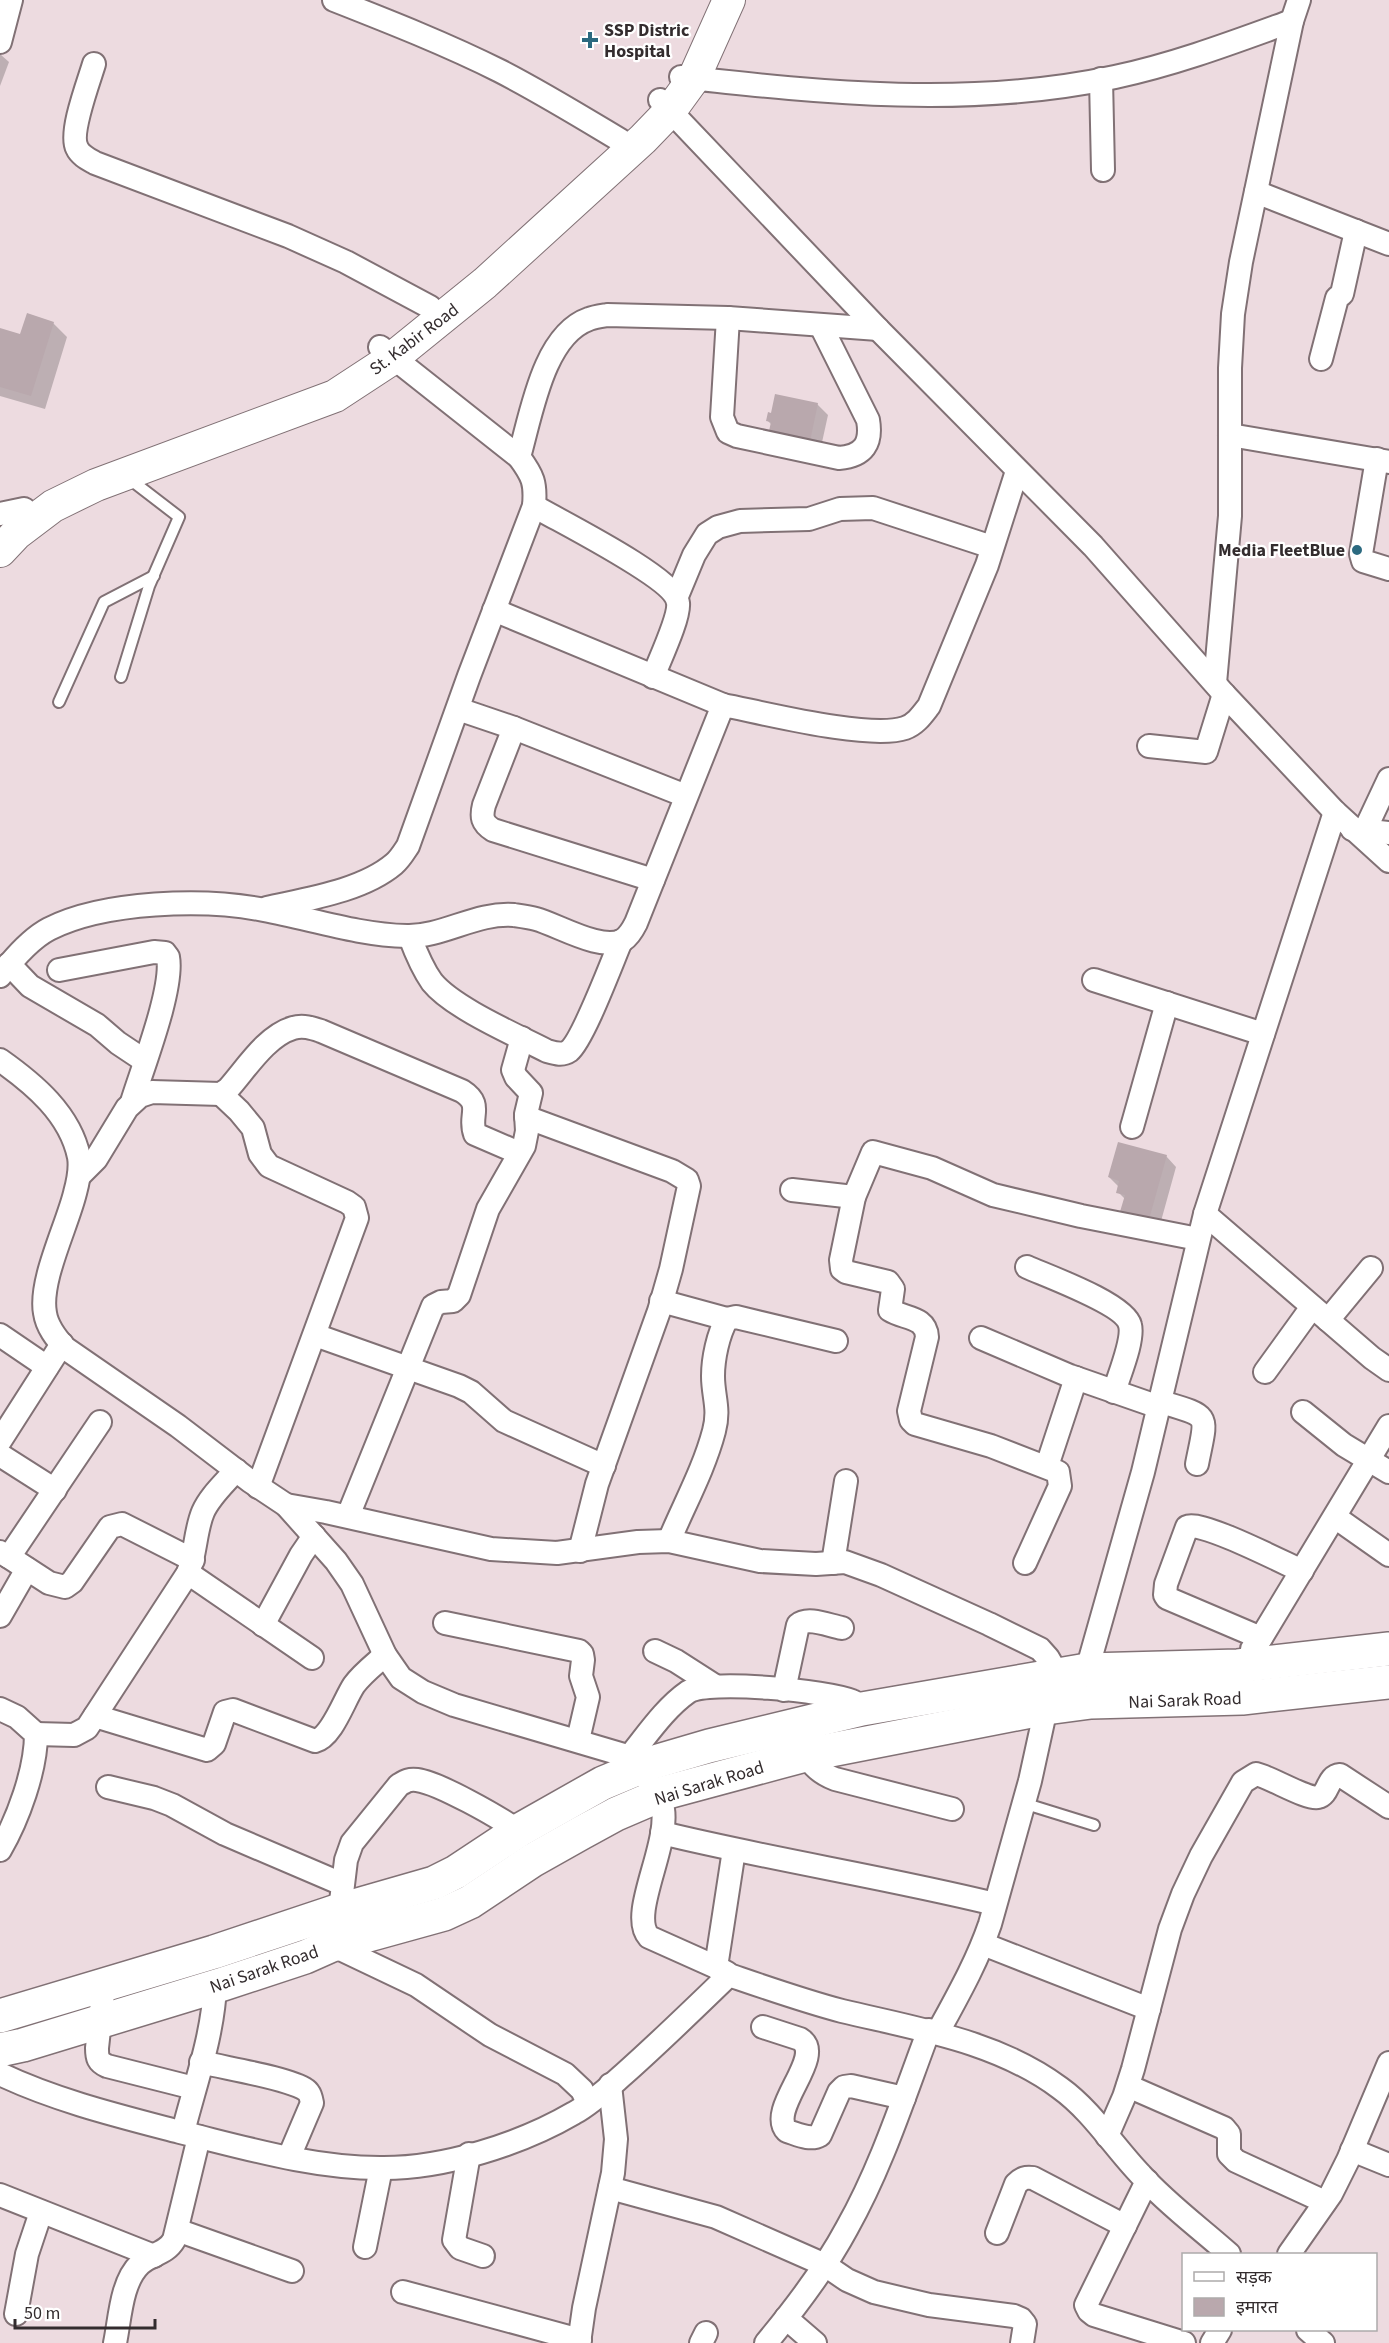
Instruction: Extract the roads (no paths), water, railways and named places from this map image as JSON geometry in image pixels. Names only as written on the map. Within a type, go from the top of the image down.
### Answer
[{"type":"main road","name":"St. Kabir Road","points":[[0,551],[16,534],[53,506],[96,485],[335,396],[386,352],[430,307],[676,92],[714,0]]},
{"type":"main road","name":"St. Kabir Road","points":[[0,531],[12,511],[120,457],[301,392],[386,352],[485,283],[643,139],[676,92],[729,0]]},
{"type":"main road","name":"Nai Sarak Road","points":[[0,2016],[214,1952],[341,1897],[434,1883],[456,1872],[518,1831],[603,1783],[790,1726],[862,1709],[1087,1670],[1238,1666],[1386,1645]]},
{"type":"main road","name":"Nai Sarak Road","points":[[644,1771],[805,1755],[1046,1708],[1091,1702],[1242,1698],[1389,1682]]},
{"type":"main road","name":"Nai Sarak Road","points":[[0,2050],[215,1986],[305,1957],[332,1945],[444,1914],[470,1902],[533,1860],[580,1833],[651,1799],[644,1771]]},
{"type":"street","points":[[0,42],[11,0]]},
{"type":"street","points":[[334,0],[498,70],[620,140]]},
{"type":"street","points":[[1149,746],[1206,752],[1220,688],[1229,526],[1230,368],[1233,314],[1241,262],[1292,21],[1299,0]]},
{"type":"street","points":[[676,92],[760,86],[904,96],[1024,92],[1162,66],[1292,21]]},
{"type":"street","points":[[94,64],[75,133],[75,146],[81,154],[95,163],[346,262],[430,307]]},
{"type":"street","points":[[1101,79],[1103,170]]},
{"type":"street","points":[[676,92],[878,329],[1093,546],[1335,812],[1358,829],[1389,861]]},
{"type":"street","points":[[1256,192],[1389,244]]},
{"type":"street","points":[[1321,359],[1337,298],[1342,294],[1356,231]]},
{"type":"street","points":[[519,457],[546,365],[558,345],[571,330],[588,319],[607,315],[728,318],[878,329]]},
{"type":"street","points":[[728,318],[722,417],[728,432],[736,436],[839,458],[851,457],[867,444],[870,434],[868,420],[821,326]]},
{"type":"street","points":[[262,909],[342,889],[378,875],[397,863],[412,836],[534,506],[535,489],[532,474],[519,457],[386,352]]},
{"type":"street","points":[[1230,435],[1383,460],[1360,554],[1363,561],[1389,569]]},
{"type":"street","points":[[494,610],[723,705],[865,730],[890,731],[907,727],[921,718],[928,706],[992,547],[1017,471]]},
{"type":"street","points":[[534,506],[658,578],[677,597],[679,606],[677,613],[653,677]]},
{"type":"street","points":[[677,597],[694,555],[707,534],[718,527],[740,521],[809,519],[840,509],[873,508],[992,547]]},
{"type":"street","points":[[145,1061],[97,1025],[4,970],[48,930],[80,917],[125,908],[172,904],[211,904],[262,909],[367,933],[410,937],[493,915],[514,915],[535,918],[596,942],[609,944],[621,941],[630,934],[636,923],[723,705]]},
{"type":"street","points":[[458,709],[514,728],[686,796]]},
{"type":"street","points":[[514,728],[481,814],[485,825],[493,830],[652,880]]},
{"type":"street","points":[[1358,829],[1389,779]]},
{"type":"street","points":[[1087,1670],[1160,1404],[1205,1214],[1335,812]]},
{"type":"street","points":[[1358,829],[1389,833]]},
{"type":"street","points":[[410,937],[421,965],[433,983],[447,997],[556,1054],[569,1051],[580,1035],[621,941]]},
{"type":"street","points":[[59,970],[154,952],[165,953],[169,962],[160,1011],[132,1102],[96,1159],[79,1176]]},
{"type":"street","points":[[1094,980],[1263,1034]]},
{"type":"street","points":[[1132,1127],[1167,1003]]},
{"type":"street","points":[[220,1095],[228,1089],[266,1045],[284,1032],[305,1027],[321,1031],[462,1091],[473,1101],[475,1109],[473,1129],[476,1134],[519,1153]]},
{"type":"street","points":[[348,1516],[433,1306],[441,1302],[453,1301],[459,1295],[488,1209],[526,1138],[530,1090],[516,1077],[513,1070],[522,1038]]},
{"type":"street","points":[[0,1060],[30,1081],[64,1120],[74,1139],[79,1159],[79,1176],[71,1208],[46,1289],[44,1312],[51,1331],[62,1344],[105,1377],[178,1426],[258,1487],[286,1505],[352,1584],[385,1655],[401,1678],[423,1692],[454,1705],[578,1740],[644,1771],[661,1801],[662,1833],[643,1913],[644,1932],[649,1937],[723,1971],[781,1994],[842,2011],[933,2031],[994,2053],[1034,2071],[1062,2089],[1148,2181],[1228,2253]]},
{"type":"street","points":[[132,1102],[152,1092],[220,1095],[239,1110],[253,1128],[260,1154],[269,1166],[354,1207],[357,1218],[354,1227],[258,1487]]},
{"type":"street","points":[[526,1117],[672,1171],[687,1180],[689,1193],[662,1301],[604,1466],[580,1551]]},
{"type":"street","points":[[1025,1563],[1060,1486],[1058,1472],[991,1446],[915,1424],[911,1420],[909,1411],[927,1337],[926,1330],[919,1321],[890,1310],[893,1289],[888,1282],[842,1269],[841,1260],[854,1197],[873,1152],[932,1168],[1004,1198],[1198,1239]]},
{"type":"street","points":[[792,1190],[854,1197]]},
{"type":"street","points":[[1205,1214],[1320,1314],[1389,1370]]},
{"type":"street","points":[[1027,1267],[1084,1292],[1126,1315],[1131,1335],[1114,1392]]},
{"type":"street","points":[[1264,1372],[1320,1314],[1371,1268]]},
{"type":"street","points":[[662,1301],[727,1319],[736,1317],[836,1341]]},
{"type":"street","points":[[669,1541],[714,1431],[718,1409],[713,1378],[714,1366],[727,1319]]},
{"type":"street","points":[[0,1335],[47,1367]]},
{"type":"street","points":[[315,1335],[459,1386],[471,1392],[504,1421],[604,1466]]},
{"type":"street","points":[[981,1338],[1114,1392],[1199,1414],[1204,1426],[1197,1464]]},
{"type":"street","points":[[0,1441],[62,1344]]},
{"type":"street","points":[[1047,1466],[1076,1378]]},
{"type":"street","points":[[1302,1412],[1344,1445],[1379,1466]]},
{"type":"street","points":[[0,1616],[12,1560],[100,1422]]},
{"type":"street","points":[[1238,1666],[1261,1638],[1335,1517],[1379,1466],[1389,1426]]},
{"type":"street","points":[[0,1455],[55,1490]]},
{"type":"street","points":[[0,1709],[16,1717],[36,1734],[74,1735],[87,1728],[191,1567],[203,1513],[209,1502],[236,1470]]},
{"type":"street","points":[[833,1563],[846,1480]]},
{"type":"street","points":[[286,1505],[348,1516],[491,1549],[549,1553],[580,1551],[638,1542],[669,1541],[760,1561],[845,1562],[858,1565],[1040,1649],[1052,1665],[1053,1676]]},
{"type":"street","points":[[1335,1517],[1389,1555]]},
{"type":"street","points":[[12,1560],[49,1583],[65,1587],[72,1582],[110,1527],[122,1524],[191,1567],[263,1625],[312,1658]]},
{"type":"street","points":[[1261,1638],[1167,1599],[1166,1584],[1187,1527],[1197,1526],[1212,1531],[1302,1571]]},
{"type":"street","points":[[263,1625],[314,1536]]},
{"type":"street","points":[[784,1690],[798,1625],[808,1621],[842,1628]]},
{"type":"street","points":[[445,1623],[579,1651],[583,1660],[581,1676],[588,1697],[578,1740]]},
{"type":"street","points":[[655,1651],[716,1686]]},
{"type":"street","points":[[95,1716],[207,1750],[214,1744],[225,1712],[233,1710],[315,1741],[325,1737],[353,1687],[363,1674],[385,1655]]},
{"type":"street","points":[[644,1771],[665,1714],[689,1691],[703,1686],[831,1695],[854,1701],[862,1709]]},
{"type":"street","points":[[766,2343],[825,2265],[848,2227],[869,2185],[903,2098],[933,2031],[983,1944],[1023,1803],[1046,1708]]},
{"type":"street","points":[[790,1726],[814,1767],[836,1779],[952,1809]]},
{"type":"street","points":[[0,1850],[31,1777],[36,1750],[36,1734]]},
{"type":"street","points":[[1107,2136],[1128,2086],[1170,1929],[1183,1894],[1201,1856],[1243,1782],[1256,1773],[1308,1796],[1318,1797],[1322,1795],[1332,1778],[1340,1775],[1389,1807]]},
{"type":"street","points":[[108,1787],[154,1798],[341,1897],[346,1860],[352,1844],[399,1785],[408,1780],[425,1782],[445,1791],[504,1821],[518,1831]]},
{"type":"street","points":[[662,1833],[995,1904]]},
{"type":"street","points":[[0,2074],[36,2091],[93,2109],[324,2164],[381,2168],[442,2162],[510,2144],[576,2113],[653,2049],[723,1971],[734,1850]]},
{"type":"street","points":[[983,1944],[1149,2009]]},
{"type":"street","points":[[332,1945],[416,1985],[490,2035],[565,2074],[582,2090],[588,2103]]},
{"type":"street","points":[[104,1984],[97,2057],[100,2063],[194,2088]]},
{"type":"street","points":[[115,2343],[128,2283],[141,2263],[170,2247],[177,2230],[191,2134],[194,2088],[214,2005],[215,1986]]},
{"type":"street","points":[[763,2027],[804,2041],[807,2049],[800,2075],[782,2113],[781,2121],[787,2131],[815,2138],[820,2135],[843,2087],[851,2086],[903,2098]]},
{"type":"street","points":[[201,2062],[279,2080],[306,2091],[311,2096],[312,2103],[289,2157]]},
{"type":"street","points":[[1290,2253],[1326,2202],[1352,2150],[1389,2063]]},
{"type":"street","points":[[403,2292],[580,2341],[584,2308],[610,2187],[616,2139],[610,2085]]},
{"type":"street","points":[[1128,2086],[1224,2128],[1229,2133],[1229,2154],[1236,2161],[1326,2202]]},
{"type":"street","points":[[1352,2150],[1389,2165]]},
{"type":"street","points":[[470,2154],[454,2240],[460,2248],[483,2256]]},
{"type":"street","points":[[365,2247],[381,2168]]},
{"type":"street","points":[[996,2233],[1016,2184],[1020,2179],[1026,2177],[1033,2178],[1125,2226]]},
{"type":"street","points":[[1148,2181],[1087,2300],[1089,2311],[1094,2315],[1184,2343]]},
{"type":"street","points":[[610,2187],[716,2217],[825,2265],[847,2280],[874,2292],[929,2305],[1014,2316],[1025,2324],[1022,2343]]},
{"type":"street","points":[[0,2195],[154,2256]]},
{"type":"street","points":[[16,2314],[27,2254],[41,2212]]},
{"type":"street","points":[[177,2230],[292,2271]]},
{"type":"street","points":[[786,2318],[815,2343]]},
{"type":"street","points":[[1309,2331],[1323,2343]]},
{"type":"lane","points":[[121,677],[154,576],[179,517],[124,475]]},
{"type":"lane","points":[[59,702],[104,602],[154,576]]},
{"type":"lane","points":[[1023,1803],[1094,1825]]},
{"type":"place","name":"SSP Distric Hospital","points":[[590,40]]},
{"type":"place","name":"Media FleetBlue","points":[[1357,550]]}]
